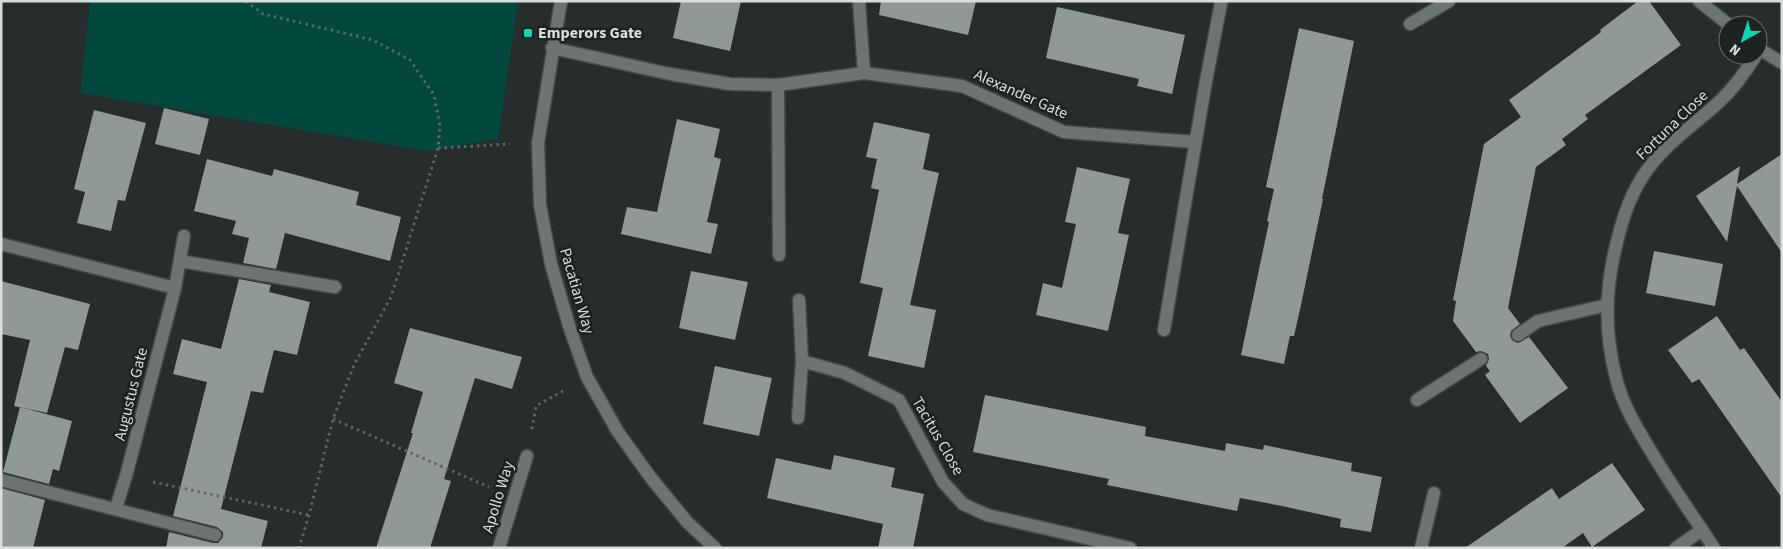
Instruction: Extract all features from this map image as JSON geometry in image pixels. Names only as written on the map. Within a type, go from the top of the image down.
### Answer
[{"type":"street","name":"Pacatian Way","points":[[561,1],[538,143],[540,205],[550,264],[570,329],[588,377],[618,432],[651,478],[688,523],[715,548]]},
{"type":"street","points":[[859,1],[864,73]]},
{"type":"street","points":[[1410,24],[1449,1]]},
{"type":"street","points":[[1699,1],[1718,16]]},
{"type":"street","points":[[1164,330],[1195,142],[1221,3]]},
{"type":"street","name":"Alexander Gate","points":[[552,48],[670,74],[730,84],[778,85],[864,73],[962,86],[1064,132],[1195,142]]},
{"type":"street","name":"Fortuna Close","points":[[1768,56],[1782,64]]},
{"type":"street","name":"Fortuna Close","points":[[1714,548],[1662,470],[1628,409],[1616,379],[1610,349],[1607,305],[1610,269],[1619,234],[1628,203],[1643,176],[1658,156],[1719,102],[1741,79],[1750,65]]},
{"type":"street","points":[[778,85],[779,254]]},
{"type":"street","name":"Augustus Gate","points":[[116,508],[175,288],[184,236]]},
{"type":"street","points":[[1,244],[175,288]]},
{"type":"street","points":[[180,261],[336,287]]},
{"type":"street","points":[[798,418],[802,361],[799,300]]},
{"type":"street","points":[[1518,334],[1538,322],[1607,305]]},
{"type":"street","points":[[1417,400],[1481,359]]},
{"type":"street","name":"Tacitus Close","points":[[802,361],[845,373],[899,400],[943,482],[964,504],[987,515],[1130,548]]},
{"type":"street","name":"Apollo Way","points":[[499,548],[527,456]]},
{"type":"street","points":[[1,480],[216,535]]},
{"type":"street","points":[[1421,548],[1434,493]]},
{"type":"street","points":[[1676,548],[1702,530]]},
{"type":"path","points":[[246,1],[263,14],[373,40],[410,60],[434,94],[440,126],[438,148],[391,297],[354,364],[333,419],[299,548]]},
{"type":"path","points":[[438,148],[538,143]]},
{"type":"path","points":[[527,456],[536,406],[588,377]]},
{"type":"path","points":[[333,419],[514,498]]},
{"type":"path","points":[[126,476],[309,515]]},
{"type":"green space","points":[[90,1],[518,1],[498,139],[427,151],[80,93]]},
{"type":"building","points":[[681,1],[741,1],[730,51],[673,38]]},
{"type":"building","points":[[881,1],[976,1],[968,35],[879,15]]},
{"type":"building","points":[[1638,1],[1649,1],[1681,45],[1585,115],[1588,119],[1562,139],[1566,145],[1536,167],[1508,308],[1520,324],[1511,331],[1510,336],[1512,340],[1518,343],[1529,337],[1568,388],[1520,423],[1485,375],[1490,371],[1486,366],[1489,359],[1488,354],[1481,351],[1476,352],[1453,321],[1456,301],[1453,300],[1484,144],[1521,117],[1509,100],[1601,32],[1600,30]]},
{"type":"building","points":[[1057,7],[1185,35],[1172,94],[1137,86],[1139,79],[1046,58]]},
{"type":"building","points":[[1299,28],[1354,41],[1301,305],[1294,336],[1290,336],[1284,364],[1241,355],[1269,222],[1267,221],[1274,189],[1266,187]]},
{"type":"building","points":[[164,108],[209,119],[200,155],[155,144]]},
{"type":"building","points":[[94,110],[146,123],[125,201],[118,200],[111,231],[77,223],[85,192],[74,189]]},
{"type":"building","points":[[677,119],[720,129],[714,157],[721,159],[707,222],[718,224],[711,254],[621,234],[627,207],[657,212]]},
{"type":"building","points":[[874,122],[930,134],[923,169],[939,173],[910,305],[936,310],[924,368],[868,356],[883,288],[860,283],[879,190],[871,188],[877,159],[866,157]]},
{"type":"building","points":[[1782,154],[1782,253],[1737,186],[1727,242],[1696,196],[1740,166],[1737,184]]},
{"type":"building","points":[[207,159],[272,176],[274,169],[359,192],[356,205],[401,217],[390,261],[285,233],[276,269],[243,263],[249,238],[232,234],[236,221],[194,211]]},
{"type":"building","points":[[1077,167],[1130,179],[1118,233],[1129,235],[1108,331],[1036,315],[1043,283],[1062,288],[1076,224],[1065,222]]},
{"type":"building","points":[[1654,251],[1723,264],[1715,306],[1646,293]]},
{"type":"building","points":[[691,271],[748,282],[735,340],[679,328]]},
{"type":"building","points":[[239,279],[271,285],[269,292],[310,302],[297,355],[274,350],[263,393],[251,391],[221,509],[268,521],[261,548],[166,548],[169,532],[213,543],[218,543],[223,537],[223,532],[217,527],[173,516],[207,382],[173,374],[182,339],[221,349]]},
{"type":"building","points":[[1,281],[90,304],[78,350],[65,347],[47,413],[14,406],[30,340],[1,334]]},
{"type":"building","points":[[1717,316],[1740,350],[1744,348],[1782,402],[1782,498],[1699,379],[1692,383],[1668,350]]},
{"type":"building","points":[[410,328],[522,357],[512,389],[475,378],[444,479],[451,481],[430,548],[376,548],[413,433],[411,433],[423,392],[394,383]]},
{"type":"building","points":[[715,366],[772,378],[759,436],[703,424]]},
{"type":"building","points":[[985,395],[1146,427],[1145,436],[1225,451],[1226,443],[1263,450],[1264,445],[1352,463],[1351,471],[1382,477],[1371,532],[1340,527],[1341,519],[1282,506],[1240,498],[1237,511],[1107,485],[1109,479],[973,452]]},
{"type":"building","points":[[20,407],[72,421],[59,471],[53,469],[49,484],[3,472]]},
{"type":"building","points":[[834,455],[895,468],[891,487],[924,494],[913,548],[878,548],[883,524],[767,498],[776,458],[831,470]]},
{"type":"building","points":[[1612,463],[1645,510],[1592,547],[1583,533],[1562,548],[1465,548],[1552,488],[1559,499]]},
{"type":"building","points":[[1,488],[45,500],[33,548],[1,548]]},
{"type":"place","name":"Emperors Gate","points":[[528,33]]}]
